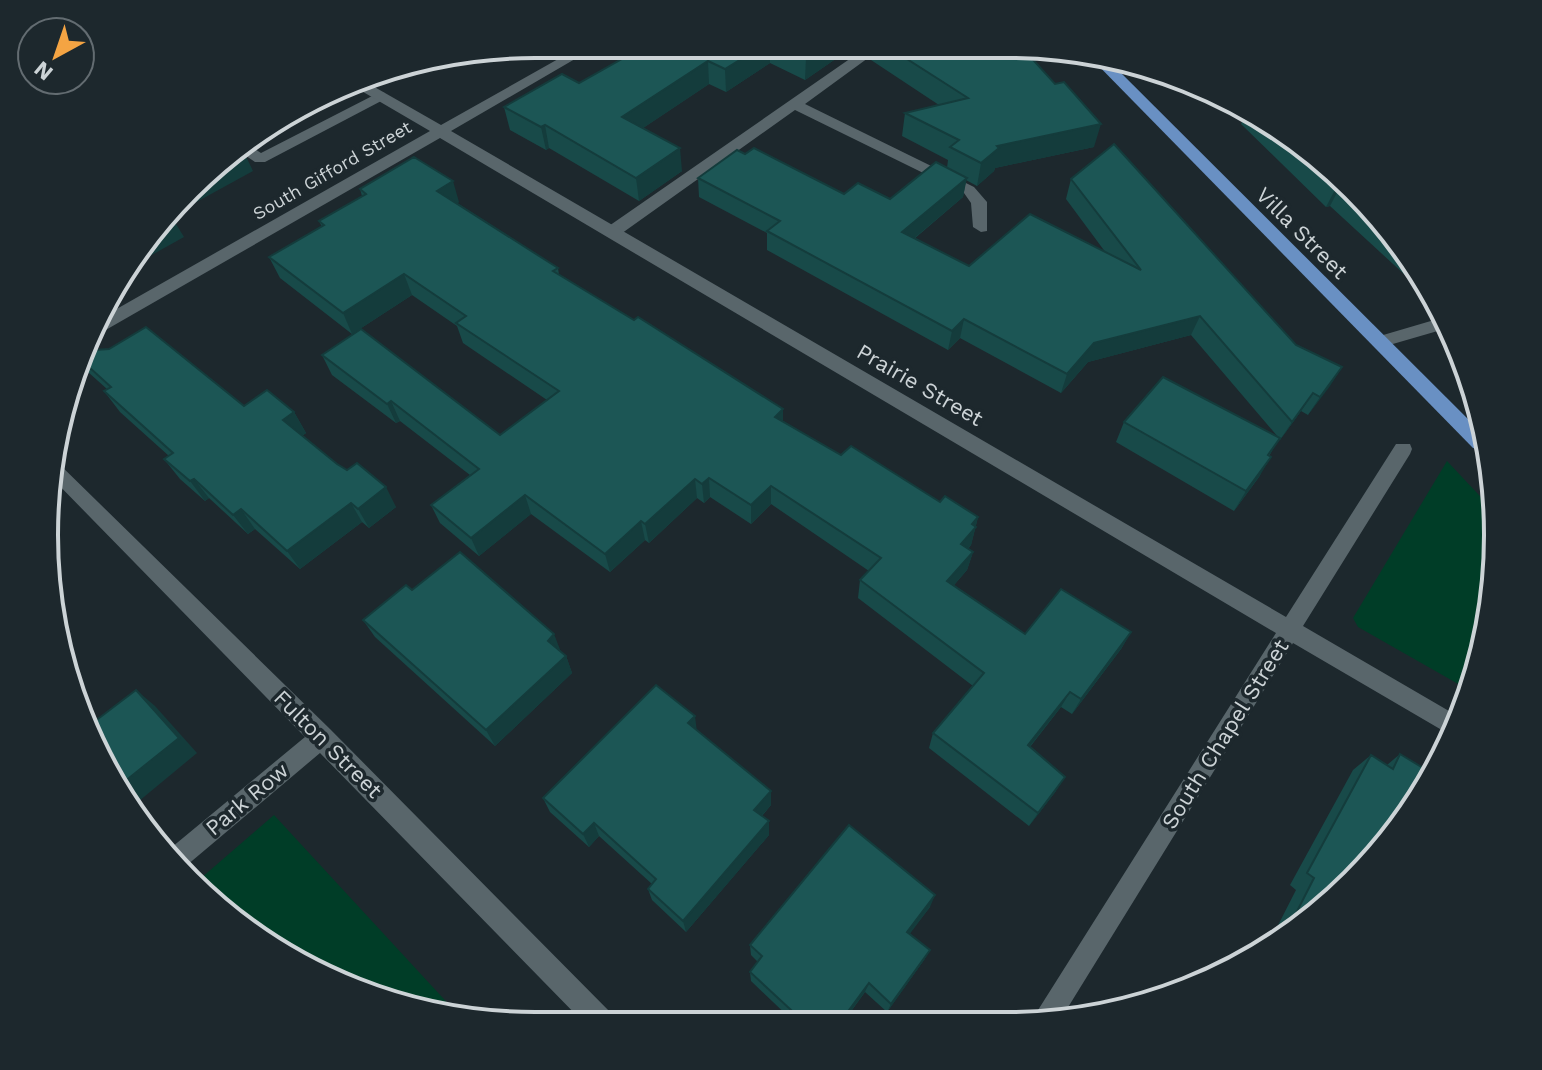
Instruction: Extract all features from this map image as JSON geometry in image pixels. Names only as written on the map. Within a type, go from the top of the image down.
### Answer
[{"type":"main road","name":"Villa Street","points":[[1109,69],[1474,437]]},
{"type":"street","name":"South Gifford Street","points":[[109,321],[569,58]]},
{"type":"street","points":[[612,232],[860,58]]},
{"type":"street","name":"Prairie Street","points":[[367,88],[1446,722]]},
{"type":"street","points":[[251,153],[260,159],[380,96]]},
{"type":"street","points":[[794,104],[969,190],[979,202],[981,227]]},
{"type":"street","points":[[1379,342],[1436,326]]},
{"type":"street","name":"South Chapel Street","points":[[1051,1010],[1403,449]]},
{"type":"street","name":"Fulton Street","points":[[62,476],[592,1012]]},
{"type":"street","name":"Park Row","points":[[181,855],[322,737]]},
{"type":"green space","points":[[1447,461],[1482,499],[1483,504],[1480,597],[1460,685],[1358,627],[1353,618]]},
{"type":"green space","points":[[274,815],[449,1004],[382,987],[324,963],[270,932],[203,877]]},
{"type":"building","points":[[624,58],[743,58],[725,69],[708,61],[622,117],[680,148],[636,178],[545,125],[541,127],[504,107],[562,74],[579,83]]},
{"type":"building","points":[[906,58],[1032,59],[1055,84],[1064,82],[1101,124],[997,146],[999,148],[981,163],[950,147],[959,140],[905,113],[968,98]]},
{"type":"building","points":[[1114,144],[1296,345],[1342,367],[1320,397],[1313,393],[1292,422],[1200,316],[1094,343],[1067,374],[964,319],[952,331],[767,231],[780,221],[698,178],[737,150],[745,154],[754,148],[844,194],[858,183],[890,199],[936,162],[967,178],[902,232],[969,266],[1030,214],[1141,270],[1071,179]]},
{"type":"building","points":[[414,157],[453,181],[437,191],[558,268],[553,271],[634,320],[638,317],[783,409],[775,417],[841,455],[851,446],[940,502],[945,496],[978,517],[972,524],[976,527],[961,544],[973,552],[947,581],[1025,634],[1061,589],[1131,632],[1081,699],[1070,692],[1028,745],[1065,777],[1038,813],[933,733],[984,673],[860,580],[881,558],[771,486],[751,505],[709,478],[702,484],[695,479],[645,524],[641,521],[605,554],[525,495],[471,538],[431,505],[479,469],[391,401],[387,404],[322,355],[361,329],[500,435],[559,391],[456,323],[466,316],[404,274],[343,313],[269,257],[324,225],[319,221],[366,194],[360,189]]},
{"type":"building","points":[[146,327],[244,406],[267,390],[294,412],[283,420],[337,464],[347,470],[357,463],[386,487],[358,509],[351,503],[287,551],[241,509],[233,515],[194,479],[190,481],[164,459],[173,453],[104,391],[111,387],[89,367],[95,350],[109,349]]},
{"type":"building","points":[[1163,377],[1280,438],[1268,455],[1271,457],[1246,491],[1124,422]]},
{"type":"building","points":[[460,552],[554,634],[548,641],[566,656],[486,730],[363,620],[406,585],[412,590]]},
{"type":"building","points":[[656,685],[695,716],[688,723],[771,791],[754,810],[769,821],[683,921],[648,889],[656,879],[594,823],[583,834],[543,798]]},
{"type":"building","points":[[136,690],[179,738],[126,780],[95,721]]},
{"type":"building","points":[[1400,754],[1423,768],[1404,800],[1366,850],[1322,894],[1296,914],[1314,878],[1307,873],[1371,755],[1393,769]]},
{"type":"building","points":[[849,825],[935,895],[907,932],[930,950],[891,1004],[869,983],[848,1012],[793,1012],[750,972],[762,956],[750,945]]}]
